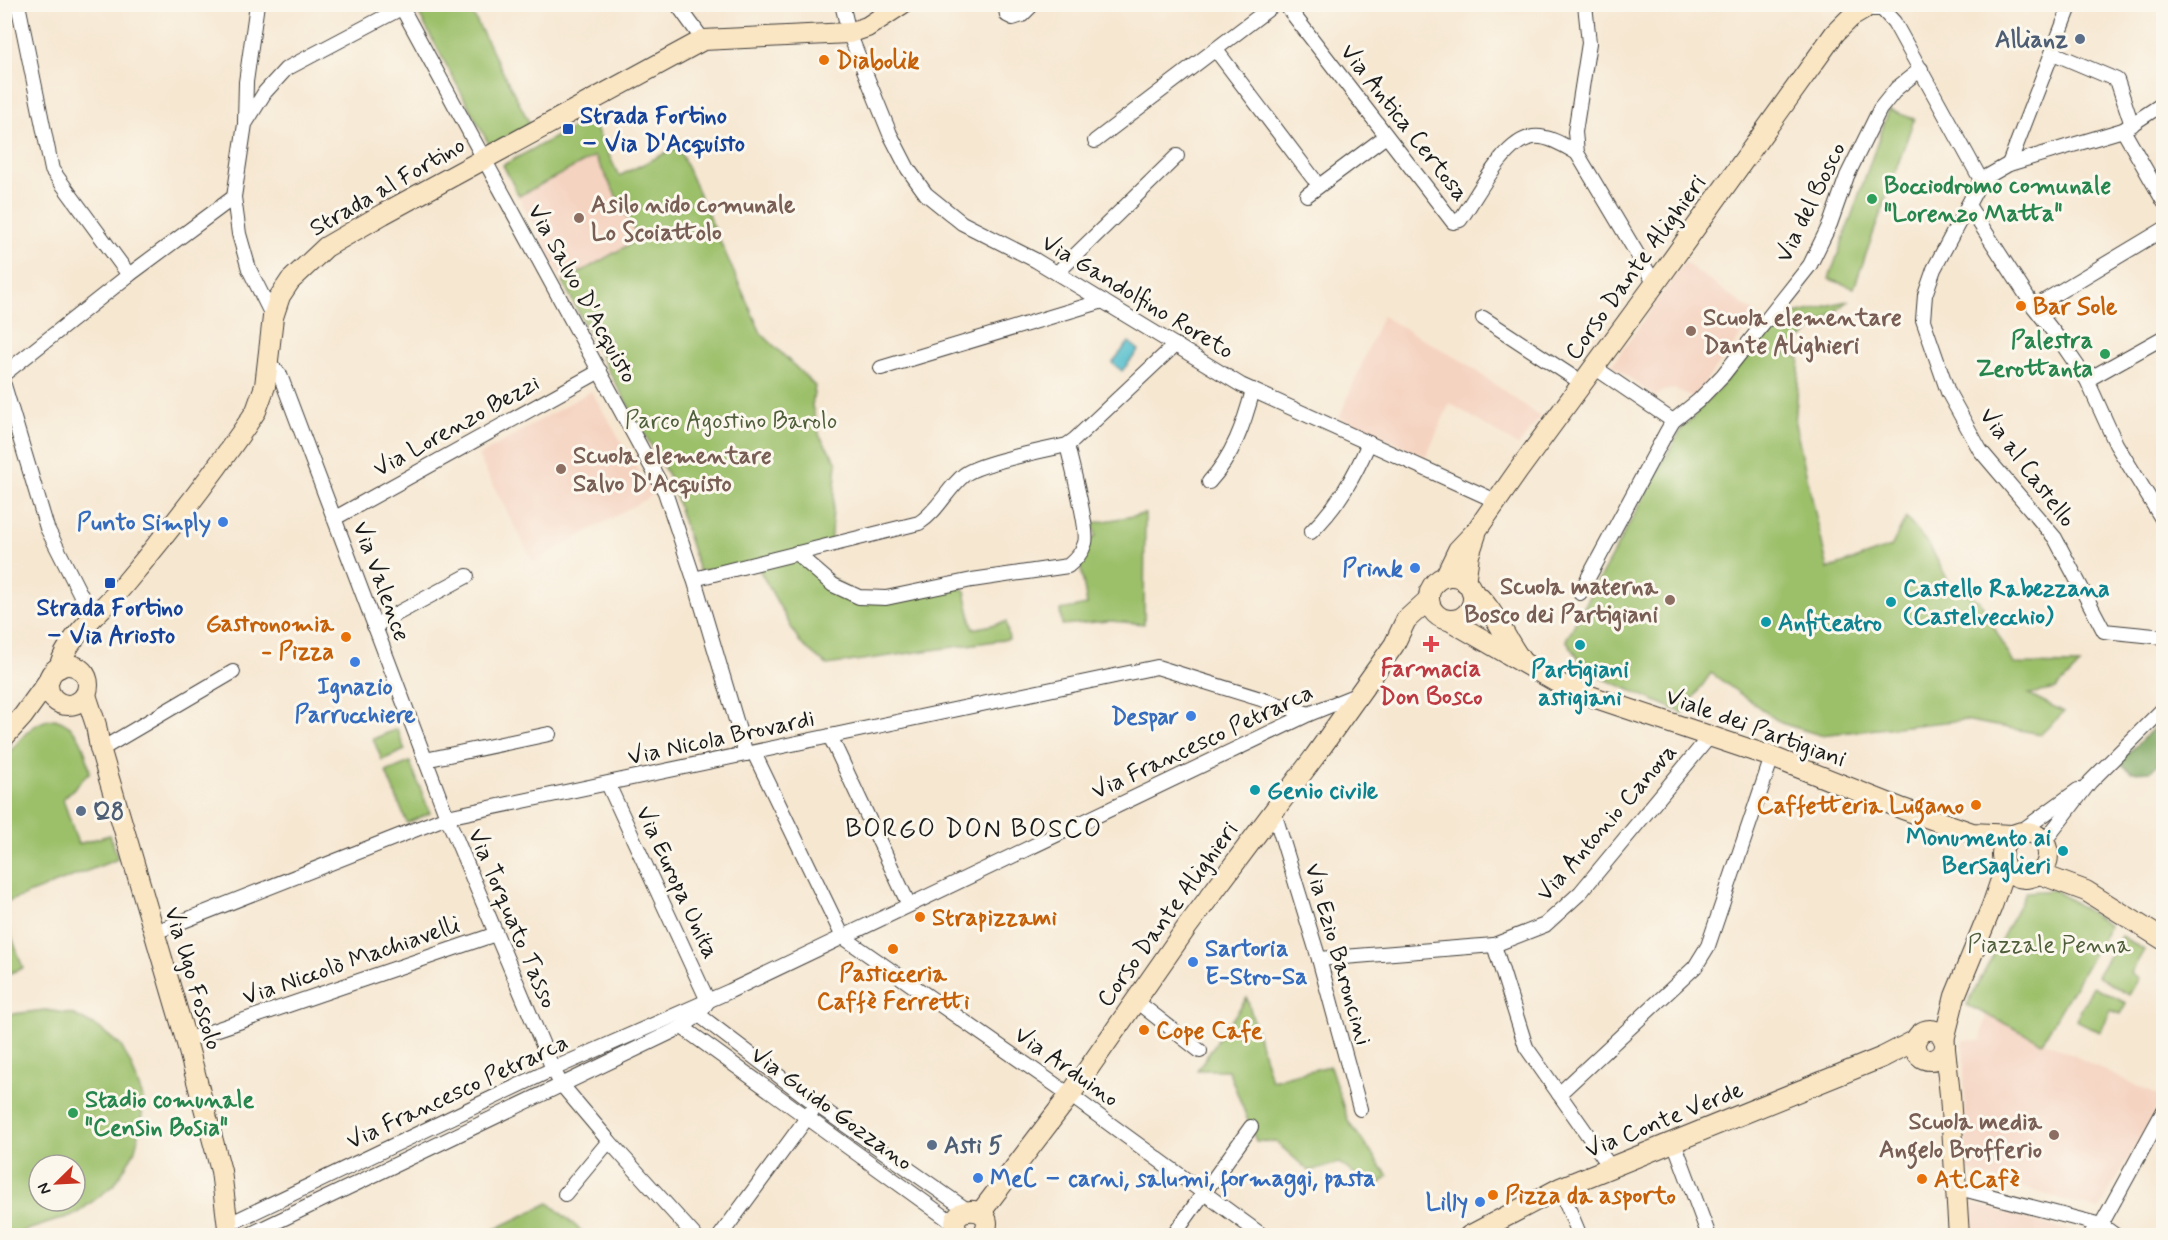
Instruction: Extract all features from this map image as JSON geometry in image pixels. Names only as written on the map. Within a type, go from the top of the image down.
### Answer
[{"type":"street","points":[[18,4],[52,170],[129,275]]},
{"type":"street","points":[[257,4],[246,82],[245,124],[234,197],[239,234],[249,269],[273,317]]},
{"type":"street","points":[[677,4],[703,40]]},
{"type":"street","name":"Via Gandolfino Roreto","points":[[842,4],[849,33],[890,134],[908,169],[926,194],[962,222],[1035,260],[1253,390],[1497,501]]},
{"type":"street","name":"Strada al Fortino","points":[[4,737],[23,716],[54,674],[66,649],[124,585],[256,411],[265,386],[273,317],[280,297],[290,281],[327,247],[383,214],[703,40],[849,33],[870,25],[903,4]]},
{"type":"street","points":[[1005,4],[1007,15],[1013,18],[1020,16],[1033,4]]},
{"type":"street","points":[[1095,141],[1275,4]]},
{"type":"street","name":"Via Antica Certosa","points":[[1285,4],[1454,222],[1461,218],[1506,153],[1518,142],[1538,137],[1559,143],[1577,153]]},
{"type":"street","points":[[1585,4],[1589,44],[1575,132],[1577,153],[1655,284]]},
{"type":"street","name":"Corso Dante Alighieri","points":[[1835,33],[1842,4]]},
{"type":"street","points":[[2009,164],[2070,4]]},
{"type":"street","points":[[245,124],[265,92],[286,69],[405,6]]},
{"type":"street","name":"Via Salvo D'Acquisto","points":[[405,6],[484,159],[665,492],[750,753],[843,937]]},
{"type":"street","points":[[1869,6],[1886,13],[1902,35],[1981,180]]},
{"type":"street","points":[[1869,6],[1902,35]]},
{"type":"street","name":"Corso Dante Alighieri","points":[[1445,577],[1458,550],[1476,531],[1835,33],[1852,16],[1869,6]]},
{"type":"street","points":[[1216,50],[1313,178]]},
{"type":"street","points":[[2053,53],[2116,80],[2128,128],[2163,202]]},
{"type":"street","name":"Via del Bosco","points":[[1580,593],[1673,422],[1698,401],[1723,375],[1810,265],[1830,224],[1847,176],[1880,109],[1897,88],[1921,69]]},
{"type":"street","points":[[2163,103],[2128,128],[2009,164],[1981,180],[1968,205],[2034,307],[2087,380],[2116,444],[2163,522]]},
{"type":"street","points":[[1307,195],[1386,136]]},
{"type":"street","points":[[1057,273],[1177,156]]},
{"type":"street","points":[[4,374],[129,275],[234,197]]},
{"type":"street","name":"Via al Castello","points":[[1968,205],[1934,269],[1925,295],[1923,320],[1948,392],[1980,450],[2055,538],[2104,631],[2163,637]]},
{"type":"street","points":[[2034,307],[2163,229]]},
{"type":"street","points":[[881,368],[1103,301]]},
{"type":"street","points":[[1483,318],[1582,383]]},
{"type":"street","points":[[2087,380],[2163,337]]},
{"type":"street","points":[[694,579],[920,523],[932,513],[954,485],[969,471],[1067,445],[1175,345]]},
{"type":"street","name":"Via Valence","points":[[269,363],[280,375],[447,818]]},
{"type":"street","points":[[1594,367],[1673,422]]},
{"type":"street","name":"Via Lorenzo Bezzi","points":[[335,518],[600,371]]},
{"type":"street","points":[[4,385],[47,528],[93,619]]},
{"type":"street","points":[[1209,482],[1223,467],[1237,441],[1253,390]]},
{"type":"street","points":[[1311,532],[1341,498],[1356,473],[1369,443]]},
{"type":"street","points":[[796,553],[833,585],[859,597],[886,598],[972,580],[1068,566],[1079,557],[1086,541],[1077,485],[1067,445]]},
{"type":"street","name":"Corso Dante Alighieri","points":[[1469,586],[1469,555],[1476,531]]},
{"type":"street","points":[[374,626],[468,576]]},
{"type":"street","points":[[1445,577],[1459,578],[1469,586],[1473,598],[1468,612],[1456,620],[1439,612],[1433,585],[1445,577]]},
{"type":"street","name":"Viale dei Partigiani","points":[[1469,586],[1489,608],[1509,645],[1524,664]]},
{"type":"street","name":"Corso Dante Alighieri","points":[[976,1226],[1187,927],[1274,812],[1394,645],[1415,627],[1439,612]]},
{"type":"street","name":"Viale dei Partigiani","points":[[1439,612],[1560,684],[1593,697],[1772,757],[1903,809],[1972,833],[2016,834]]},
{"type":"street","points":[[80,634],[77,654],[80,669]]},
{"type":"street","points":[[23,716],[62,704],[77,703],[86,695],[88,684],[84,673],[70,665],[54,674],[51,695],[62,704]]},
{"type":"street","name":"Via Nicola Brovardi","points":[[153,933],[447,818],[1157,667],[1309,714]]},
{"type":"street","points":[[100,749],[233,672]]},
{"type":"street","name":"Via Francesco Petrarca","points":[[225,1232],[553,1069],[708,1001],[1309,714],[1359,694]]},
{"type":"street","name":"Via Ugo Foscolo","points":[[86,695],[153,933],[186,1040],[221,1170],[225,1232]]},
{"type":"street","name":"Via Ugo Foscolo","points":[[62,704],[86,728],[100,749]]},
{"type":"street","points":[[1959,1236],[1950,1095],[1938,1071],[1930,1046],[1955,996],[1992,906],[2004,861],[2006,841],[2090,782],[2163,708]]},
{"type":"street","points":[[425,760],[549,734]]},
{"type":"street","points":[[830,736],[909,905]]},
{"type":"street","name":"Via Antonio Canova","points":[[1319,959],[1494,945],[1545,925],[1580,893],[1710,736]]},
{"type":"street","points":[[1559,1094],[1695,967],[1708,946],[1772,757]]},
{"type":"street","points":[[1992,906],[2032,877],[2048,861],[2046,847],[2090,782]]},
{"type":"street","name":"Via Europa Unita","points":[[608,784],[708,1001]]},
{"type":"street","name":"Via Ezio Baroncini","points":[[1274,812],[1319,959],[1360,1109]]},
{"type":"street","name":"Via Torquato Tasso","points":[[447,818],[561,1084],[695,1236]]},
{"type":"street","name":"Viale dei Partigiani","points":[[1972,833],[2004,861]]},
{"type":"street","points":[[2016,834],[2035,834],[2086,891]]},
{"type":"street","points":[[2004,861],[2017,877],[2032,877],[2086,891],[2163,940]]},
{"type":"street","name":"Via Niccolò Machiavelli","points":[[186,1040],[496,934]]},
{"type":"street","name":"Via Arduino","points":[[843,937],[1070,1095],[1263,1236]]},
{"type":"street","points":[[1494,945],[1526,1047],[1611,1168]]},
{"type":"street","name":"Via Francesco Petrarca","points":[[247,1236],[682,1027],[699,1015],[708,1001]]},
{"type":"street","points":[[1136,1001],[1200,1051]]},
{"type":"street","name":"Via Guido Gozzano","points":[[699,1015],[976,1226]]},
{"type":"street","name":"Via Guido Gozzano","points":[[682,1027],[807,1118],[976,1226]]},
{"type":"street","name":"Via Conte Verde","points":[[1469,1236],[1560,1188],[1883,1057],[1930,1046]]},
{"type":"street","points":[[720,1236],[817,1105]]},
{"type":"street","points":[[2089,1236],[2101,1225],[2163,1110]]},
{"type":"street","points":[[1173,1236],[1251,1127]]},
{"type":"street","points":[[565,1194],[609,1141]]},
{"type":"street","points":[[1674,1142],[1709,1236]]},
{"type":"street","points":[[1955,1186],[2101,1225],[2116,1236]]},
{"type":"street","points":[[1560,1188],[1580,1236]]},
{"type":"shaded area","name":"Asilo nido comunale Lo Scoiattolo","points":[[595,156],[639,240],[563,282],[519,197]]},
{"type":"shaded area","name":"Scuola elementare Dante Alighieri","points":[[1684,262],[1757,315],[1693,397],[1674,389],[1663,391],[1655,397],[1612,365]]},
{"type":"shaded area","points":[[1382,316],[1464,362],[1540,417],[1518,446],[1450,403],[1426,456],[1339,418]]},
{"type":"shaded area","name":"Scuola elementare Salvo D'Acquisto","points":[[591,391],[653,495],[533,562],[478,456]]},
{"type":"shaded area","name":"Scuola media Angelo Brofferio","points":[[1986,1013],[2162,1098],[2099,1210],[1967,1171],[1963,1040],[1981,1041]]},
{"type":"shaded area","points":[[1968,1202],[2080,1234],[2077,1236],[1971,1235]]},
{"type":"green space","points":[[423,4],[468,5],[530,124],[490,146],[420,16],[420,6]]},
{"type":"green space","name":"Bocciodromo comunale \"Lorenzo Matta\"","points":[[1889,110],[1914,119],[1854,288],[1829,279]]},
{"type":"green space","name":"Parco Agostino Barolo","points":[[591,118],[619,176],[678,147],[761,333],[815,386],[812,406],[820,437],[837,462],[830,546],[797,553],[859,597],[953,583],[965,591],[973,629],[1006,622],[1009,639],[827,665],[800,643],[756,564],[699,571],[669,477],[608,370],[563,282],[639,239],[595,156],[519,196],[503,165]]},
{"type":"green space","points":[[1850,300],[1784,353],[1800,358],[1795,424],[1828,569],[1891,547],[1906,518],[1929,545],[1949,582],[1980,601],[2014,664],[2080,665],[2056,689],[2029,694],[2064,712],[2041,734],[1964,720],[1820,735],[1781,723],[1711,673],[1683,713],[1588,672],[1566,640],[1680,431],[1757,347],[1776,319]]},
{"type":"green space","points":[[1145,514],[1144,624],[1110,621],[1062,625],[1060,610],[1087,605],[1079,557],[1086,541],[1096,537],[1093,523]]},
{"type":"green space","points":[[55,719],[70,727],[80,739],[90,772],[63,799],[78,844],[110,835],[118,859],[5,903],[5,758],[33,727]]},
{"type":"green space","points":[[2163,719],[2163,758],[2151,771],[2131,772],[2119,762]]},
{"type":"green space","points":[[397,729],[405,750],[382,760],[373,739]]},
{"type":"green space","points":[[410,762],[430,813],[407,823],[386,772]]},
{"type":"green space","name":"Piazzale Penna","points":[[2055,890],[2110,926],[2042,1042],[1967,1005],[2026,892]]},
{"type":"green space","points":[[4,915],[23,968],[5,975],[4,975]]},
{"type":"green space","points":[[2121,936],[2144,950],[2131,973],[2139,978],[2129,995],[2097,976]]},
{"type":"green space","points":[[2093,986],[2126,1003],[2120,1014],[2111,1010],[2100,1032],[2076,1020]]},
{"type":"green space","points":[[1247,998],[1271,1080],[1330,1066],[1348,1121],[1388,1176],[1375,1189],[1339,1163],[1309,1171],[1276,1142],[1256,1141],[1228,1070],[1197,1070]]},
{"type":"green space","name":"Stadio comunale \"Censin Bosia\"","points":[[45,1010],[72,1014],[99,1028],[121,1046],[131,1065],[143,1098],[141,1127],[134,1153],[114,1185],[87,1206],[87,1153],[27,1153],[27,1213],[77,1213],[12,1235],[5,1235],[5,1015]]},
{"type":"green space","points":[[549,1203],[586,1235],[483,1235]]},
{"type":"water","points":[[1129,342],[1139,350],[1122,371],[1112,363]]},
{"type":"place","name":"Allianz","points":[[2080,39]]},
{"type":"place","name":"Diabolik","points":[[824,60]]},
{"type":"place","name":"Strada Fortino – Via D'Acquisto","points":[[568,129]]},
{"type":"place","name":"Bocciodromo comunale \"Lorenzo Matta\"","points":[[1872,199]]},
{"type":"place","name":"Asilo nido comunale Lo Scoiattolo","points":[[579,218]]},
{"type":"place","name":"Bar Sole","points":[[2021,306]]},
{"type":"place","name":"Scuola elementare Dante Alighieri","points":[[1691,331]]},
{"type":"place","name":"Palestra Zerottanta","points":[[2105,354]]},
{"type":"place","name":"Scuola elementare Salvo D'Acquisto","points":[[561,469]]},
{"type":"place","name":"Punto Simply","points":[[223,522]]},
{"type":"place","name":"Prink","points":[[1415,568]]},
{"type":"place","name":"Strada Fortino – Via Ariosto","points":[[110,583]]},
{"type":"place","name":"Scuola materna Bosco dei Partigiani","points":[[1670,600]]},
{"type":"place","name":"Castello Rabezzana (Castelvecchio)","points":[[1891,602]]},
{"type":"place","name":"Anfiteatro","points":[[1766,622]]},
{"type":"place","name":"Gastronomia - Pizza","points":[[346,637]]},
{"type":"place","name":"Farmacia Don Bosco","points":[[1431,644]]},
{"type":"place","name":"Partigiani astigiani","points":[[1580,645]]},
{"type":"place","name":"Ignazio Parrucchiere","points":[[355,662]]},
{"type":"place","name":"Despar","points":[[1191,716]]},
{"type":"place","name":"Genio civile","points":[[1255,790]]},
{"type":"place","name":"Caffetteria Lugano","points":[[1976,805]]},
{"type":"place","name":"Q8","points":[[81,811]]},
{"type":"place","name":"Monumento ai Bersaglieri","points":[[2063,851]]},
{"type":"place","name":"Strapizzami","points":[[920,917]]},
{"type":"place","name":"Pasticceria Caffè Ferretti","points":[[893,949]]},
{"type":"place","name":"Sartoria E-Stro-Sa","points":[[1193,962]]},
{"type":"place","name":"Cope Cafe","points":[[1144,1030]]},
{"type":"place","name":"Stadio comunale \"Censin Bosia\"","points":[[73,1113]]},
{"type":"place","name":"Scuola media Angelo Brofferio","points":[[2054,1135]]},
{"type":"place","name":"Asti 5","points":[[932,1145]]},
{"type":"place","name":"MeC – carni, salumi, formaggi, pasta","points":[[978,1178]]},
{"type":"place","name":"At.Cafè","points":[[1922,1179]]},
{"type":"place","name":"Pizza da asporto","points":[[1493,1195]]},
{"type":"place","name":"Lilly","points":[[1480,1202]]},
{"type":"district","name":"BORGO DON BOSCO","points":[[974,828]]}]
